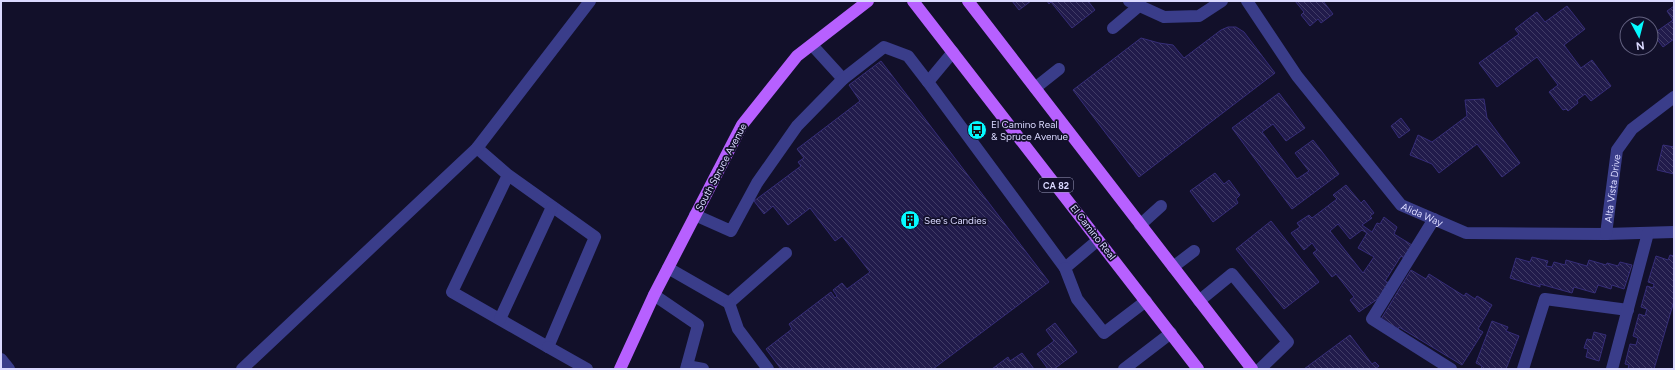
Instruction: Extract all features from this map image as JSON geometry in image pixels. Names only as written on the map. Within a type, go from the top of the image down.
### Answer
[{"type":"main road","name":"South Spruce Avenue","points":[[620,369],[654,295],[742,125],[797,56],[868,1]]},
{"type":"main road","name":"El Camino Real","points":[[913,1],[1198,369]]},
{"type":"main road","points":[[972,3],[1035,88],[1252,369]]},
{"type":"street","points":[[242,369],[477,148],[590,1]]},
{"type":"street","points":[[1113,28],[1134,3],[1164,17],[1199,16],[1222,1]]},
{"type":"street","name":"Alida Way","points":[[1247,1],[1297,76],[1401,205],[1466,233],[1606,234],[1674,232]]},
{"type":"street","points":[[812,45],[843,79]]},
{"type":"street","points":[[695,216],[731,231],[757,183],[797,126],[843,79],[884,47],[908,56],[1065,268],[1077,299],[1104,333],[1146,301]]},
{"type":"street","points":[[928,82],[953,52]]},
{"type":"street","points":[[1035,88],[1060,69]]},
{"type":"street","name":"Alta Vista Drive","points":[[1606,234],[1617,150],[1632,129],[1674,97]]},
{"type":"street","points":[[477,148],[508,175],[595,237],[548,347]]},
{"type":"street","points":[[508,175],[452,292],[586,369]]},
{"type":"street","points":[[1140,225],[1161,206]]},
{"type":"street","points":[[500,319],[552,207]]},
{"type":"street","points":[[1434,219],[1372,319],[1451,369]]},
{"type":"street","points":[[1612,369],[1648,233]]},
{"type":"street","points":[[1065,268],[1098,240]]},
{"type":"street","points":[[1172,267],[1194,251]]},
{"type":"street","points":[[729,302],[786,253]]},
{"type":"street","points":[[668,268],[729,302],[738,329],[768,369]]},
{"type":"street","points":[[1199,301],[1232,274],[1288,342],[1260,369]]},
{"type":"street","points":[[654,295],[698,325],[686,367],[703,369]]},
{"type":"street","points":[[1523,369],[1546,299],[1628,310]]},
{"type":"street","points":[[1124,369],[1140,365],[1171,333]]},
{"type":"street","points":[[1,359],[9,369]]},
{"type":"building","points":[[1012,1],[1031,1],[1019,10]]},
{"type":"building","points":[[1047,1],[1088,1],[1095,10],[1072,28],[1051,2],[1049,4]]},
{"type":"building","points":[[1295,1],[1323,1],[1333,14],[1321,23],[1318,19],[1310,26],[1301,15],[1304,12]]},
{"type":"building","points":[[1567,6],[1585,29],[1564,45],[1581,68],[1592,60],[1611,86],[1591,101],[1585,94],[1577,100],[1578,103],[1568,111],[1566,109],[1563,110],[1549,92],[1558,85],[1537,57],[1497,87],[1479,63],[1519,34],[1515,29],[1537,12],[1545,22]]},
{"type":"building","points":[[1674,6],[1674,39],[1663,47],[1659,42],[1659,30],[1673,20],[1667,11]]},
{"type":"building","points":[[1228,27],[1236,27],[1244,32],[1275,73],[1139,177],[1073,90],[1141,38],[1173,45],[1184,58],[1221,30]]},
{"type":"building","name":"See's Candies","points":[[881,61],[1049,282],[933,369],[781,369],[766,349],[792,329],[789,324],[831,292],[835,298],[837,296],[833,290],[842,283],[847,289],[870,272],[842,236],[835,241],[810,208],[788,225],[773,206],[764,214],[754,201],[801,166],[798,162],[804,158],[797,149],[860,101],[849,85]]},
{"type":"building","points":[[1279,93],[1305,128],[1286,141],[1273,124],[1262,132],[1297,179],[1309,171],[1295,153],[1313,140],[1339,174],[1292,209],[1232,128]]},
{"type":"building","points":[[1484,99],[1487,118],[1520,163],[1502,177],[1477,144],[1439,173],[1432,164],[1410,155],[1418,135],[1432,142],[1467,116],[1465,100]]},
{"type":"building","points":[[1401,118],[1410,130],[1399,138],[1391,126]]},
{"type":"building","points":[[1663,145],[1674,147],[1674,174],[1657,170]]},
{"type":"building","points":[[1215,173],[1224,184],[1229,180],[1240,195],[1236,199],[1238,203],[1213,222],[1190,191]]},
{"type":"building","points":[[1346,185],[1361,203],[1364,200],[1374,213],[1370,216],[1372,218],[1362,225],[1372,232],[1377,223],[1380,224],[1384,217],[1397,227],[1394,234],[1412,245],[1404,258],[1401,256],[1385,281],[1389,283],[1379,298],[1359,312],[1350,300],[1354,297],[1336,274],[1332,277],[1313,253],[1317,250],[1312,243],[1304,250],[1291,233],[1300,227],[1297,223],[1309,215],[1312,218],[1337,199],[1333,195]],"holes":[[[1338,224],[1350,239],[1362,230],[1367,233],[1358,248],[1374,257],[1363,273],[1330,231]]]},
{"type":"building","points":[[1271,221],[1319,282],[1284,309],[1236,249]]},
{"type":"building","points":[[1670,255],[1674,256],[1674,301],[1654,369],[1628,369],[1629,365],[1625,364],[1630,344],[1636,345],[1638,338],[1633,336],[1639,314],[1645,316],[1647,309],[1641,307],[1647,286],[1653,288],[1654,284],[1648,282],[1656,256],[1668,260]]},
{"type":"building","points":[[1532,257],[1548,261],[1546,266],[1552,267],[1554,262],[1565,265],[1566,260],[1587,266],[1589,260],[1606,265],[1607,263],[1618,266],[1620,262],[1632,265],[1624,289],[1612,285],[1611,289],[1598,285],[1595,293],[1574,287],[1572,293],[1540,284],[1540,287],[1510,278],[1516,258],[1530,262]]},
{"type":"building","points":[[1411,270],[1426,279],[1429,274],[1464,296],[1466,293],[1475,299],[1477,296],[1492,305],[1478,329],[1483,332],[1462,365],[1399,327],[1398,329],[1381,319]]},
{"type":"building","points":[[1492,321],[1508,327],[1506,331],[1519,336],[1506,369],[1481,369],[1482,366],[1476,363]]},
{"type":"building","points":[[1055,323],[1077,352],[1054,369],[1048,369],[1037,354],[1054,341],[1046,330]]},
{"type":"building","points":[[1594,332],[1606,335],[1599,361],[1586,357],[1588,349],[1584,348],[1587,339],[1592,340]]},
{"type":"building","points":[[1350,335],[1372,364],[1375,362],[1379,366],[1375,369],[1304,369]]},
{"type":"building","points":[[1022,353],[1034,369],[992,369],[1008,357],[1010,361]]},
{"type":"place","name":"El Camino Real & Spruce Avenue","points":[[977,130]]},
{"type":"place","name":"See's Candies","points":[[910,220]]}]
